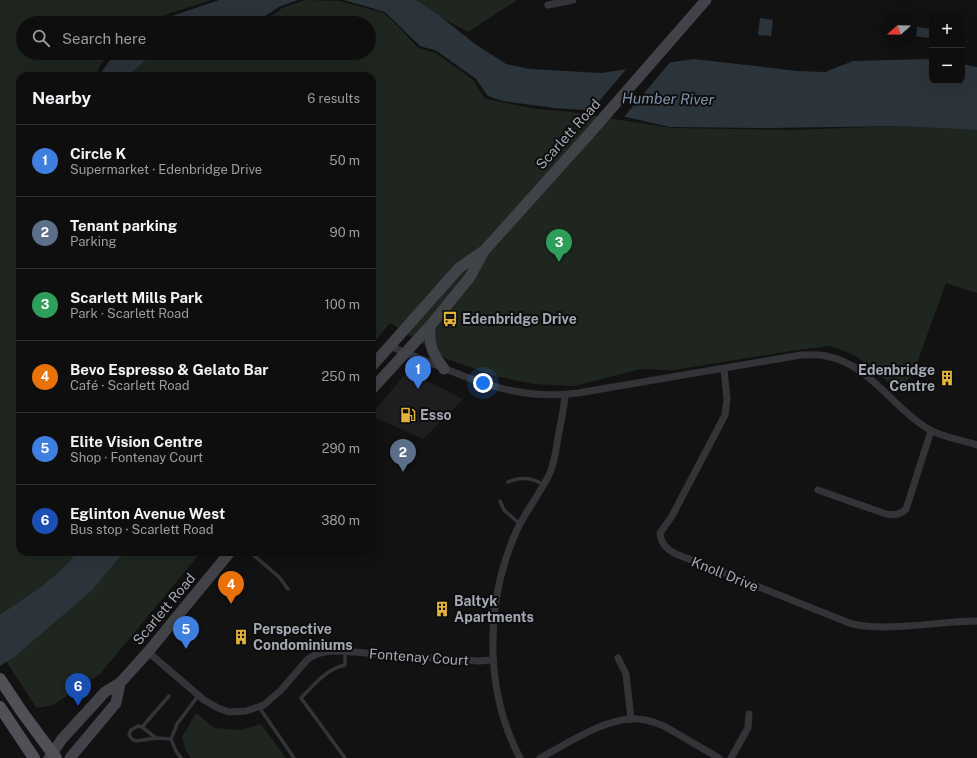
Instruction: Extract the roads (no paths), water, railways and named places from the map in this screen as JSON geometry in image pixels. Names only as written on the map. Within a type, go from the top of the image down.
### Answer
[{"type":"main road","name":"Scarlett Road","points":[[376,361],[459,268],[484,251],[590,133],[705,0]]},
{"type":"main road","name":"Scarlett Road","points":[[376,385],[430,326],[470,278],[484,251]]},
{"type":"main road","points":[[430,326],[429,342],[444,369]]},
{"type":"main road","name":"Scarlett Road","points":[[53,756],[62,739],[105,692],[120,683],[148,652],[227,556]]},
{"type":"main road","points":[[0,679],[53,756]]},
{"type":"main road","points":[[70,758],[116,703],[120,683]]},
{"type":"main road","points":[[0,707],[34,758]]},
{"type":"street","points":[[548,5],[573,0]]},
{"type":"street","points":[[389,346],[472,380],[510,390],[539,394],[565,395],[801,355],[816,355],[838,359],[851,365],[864,374],[908,414],[931,431],[977,444]]},
{"type":"street","name":"Knoll Drive","points":[[724,369],[726,399],[725,415],[672,516],[660,533],[660,539],[664,545],[676,554],[852,624],[861,626],[886,627],[977,621]]},
{"type":"street","points":[[520,758],[502,711],[493,660],[497,595],[506,559],[520,524],[553,466],[563,415],[565,395]]},
{"type":"street","points":[[818,490],[893,516],[903,512],[906,509],[931,431]]},
{"type":"street","name":"Fontenay Court","points":[[148,652],[198,696],[212,705],[229,712],[246,711],[259,707],[273,698],[311,656],[328,651],[479,661],[493,660]]},
{"type":"street","points":[[618,658],[626,674],[631,719]]},
{"type":"street","points":[[731,758],[748,728],[749,714]]},
{"type":"street","points":[[540,758],[612,722],[631,719],[654,722],[664,726],[719,758]]},
{"type":"lane","points":[[508,482],[515,479],[526,478],[543,484]]},
{"type":"lane","points":[[500,501],[504,510],[520,524]]},
{"type":"lane","points":[[255,556],[279,577],[288,589]]},
{"type":"lane","points":[[345,651],[345,665],[338,666],[325,674],[301,698],[345,758]]},
{"type":"lane","points":[[142,727],[169,696]]},
{"type":"lane","points":[[181,758],[171,739],[178,724],[198,696]]},
{"type":"lane","points":[[259,707],[294,758]]},
{"type":"lane","points":[[156,738],[142,727],[138,726],[131,730],[129,735],[136,741],[156,738],[171,739]]},
{"type":"water","points":[[219,0],[298,0],[281,6],[265,16],[172,16]]},
{"type":"water","name":"Humber River","points":[[344,0],[416,0],[440,16],[475,44],[506,64],[530,69],[601,73],[693,59],[798,71],[825,72],[853,61],[929,59],[929,84],[965,84],[965,65],[977,67],[977,130],[898,126],[769,128],[670,127],[599,111],[554,108],[503,101],[488,96],[476,79],[437,51],[420,46],[385,12]]},
{"type":"water","points":[[760,18],[773,20],[771,36],[758,35]]},
{"type":"water","points":[[917,27],[929,29],[929,38],[917,37]]},
{"type":"water","points":[[110,60],[146,60],[132,72],[102,72]]},
{"type":"water","points":[[74,556],[121,556],[92,590],[14,657],[0,666],[0,615],[37,590],[57,574]]},
{"type":"place","name":"Scarlett Mills Park","points":[[559,262]]},
{"type":"place","name":"Edenbridge Drive","points":[[450,319]]},
{"type":"place","name":"Edenbridge Centre","points":[[947,378]]},
{"type":"place","name":"Circle K","points":[[418,389]]},
{"type":"place","name":"Esso","points":[[408,415]]},
{"type":"place","name":"Tenant parking","points":[[403,472]]},
{"type":"place","name":"Bevo Espresso & Gelato Bar","points":[[231,604]]},
{"type":"place","name":"Baltyk Apartments","points":[[442,609]]},
{"type":"place","name":"Perspective Condominiums","points":[[241,637]]},
{"type":"place","name":"Elite Vision Centre","points":[[186,649]]},
{"type":"place","name":"Eglinton Avenue West","points":[[78,706]]}]
